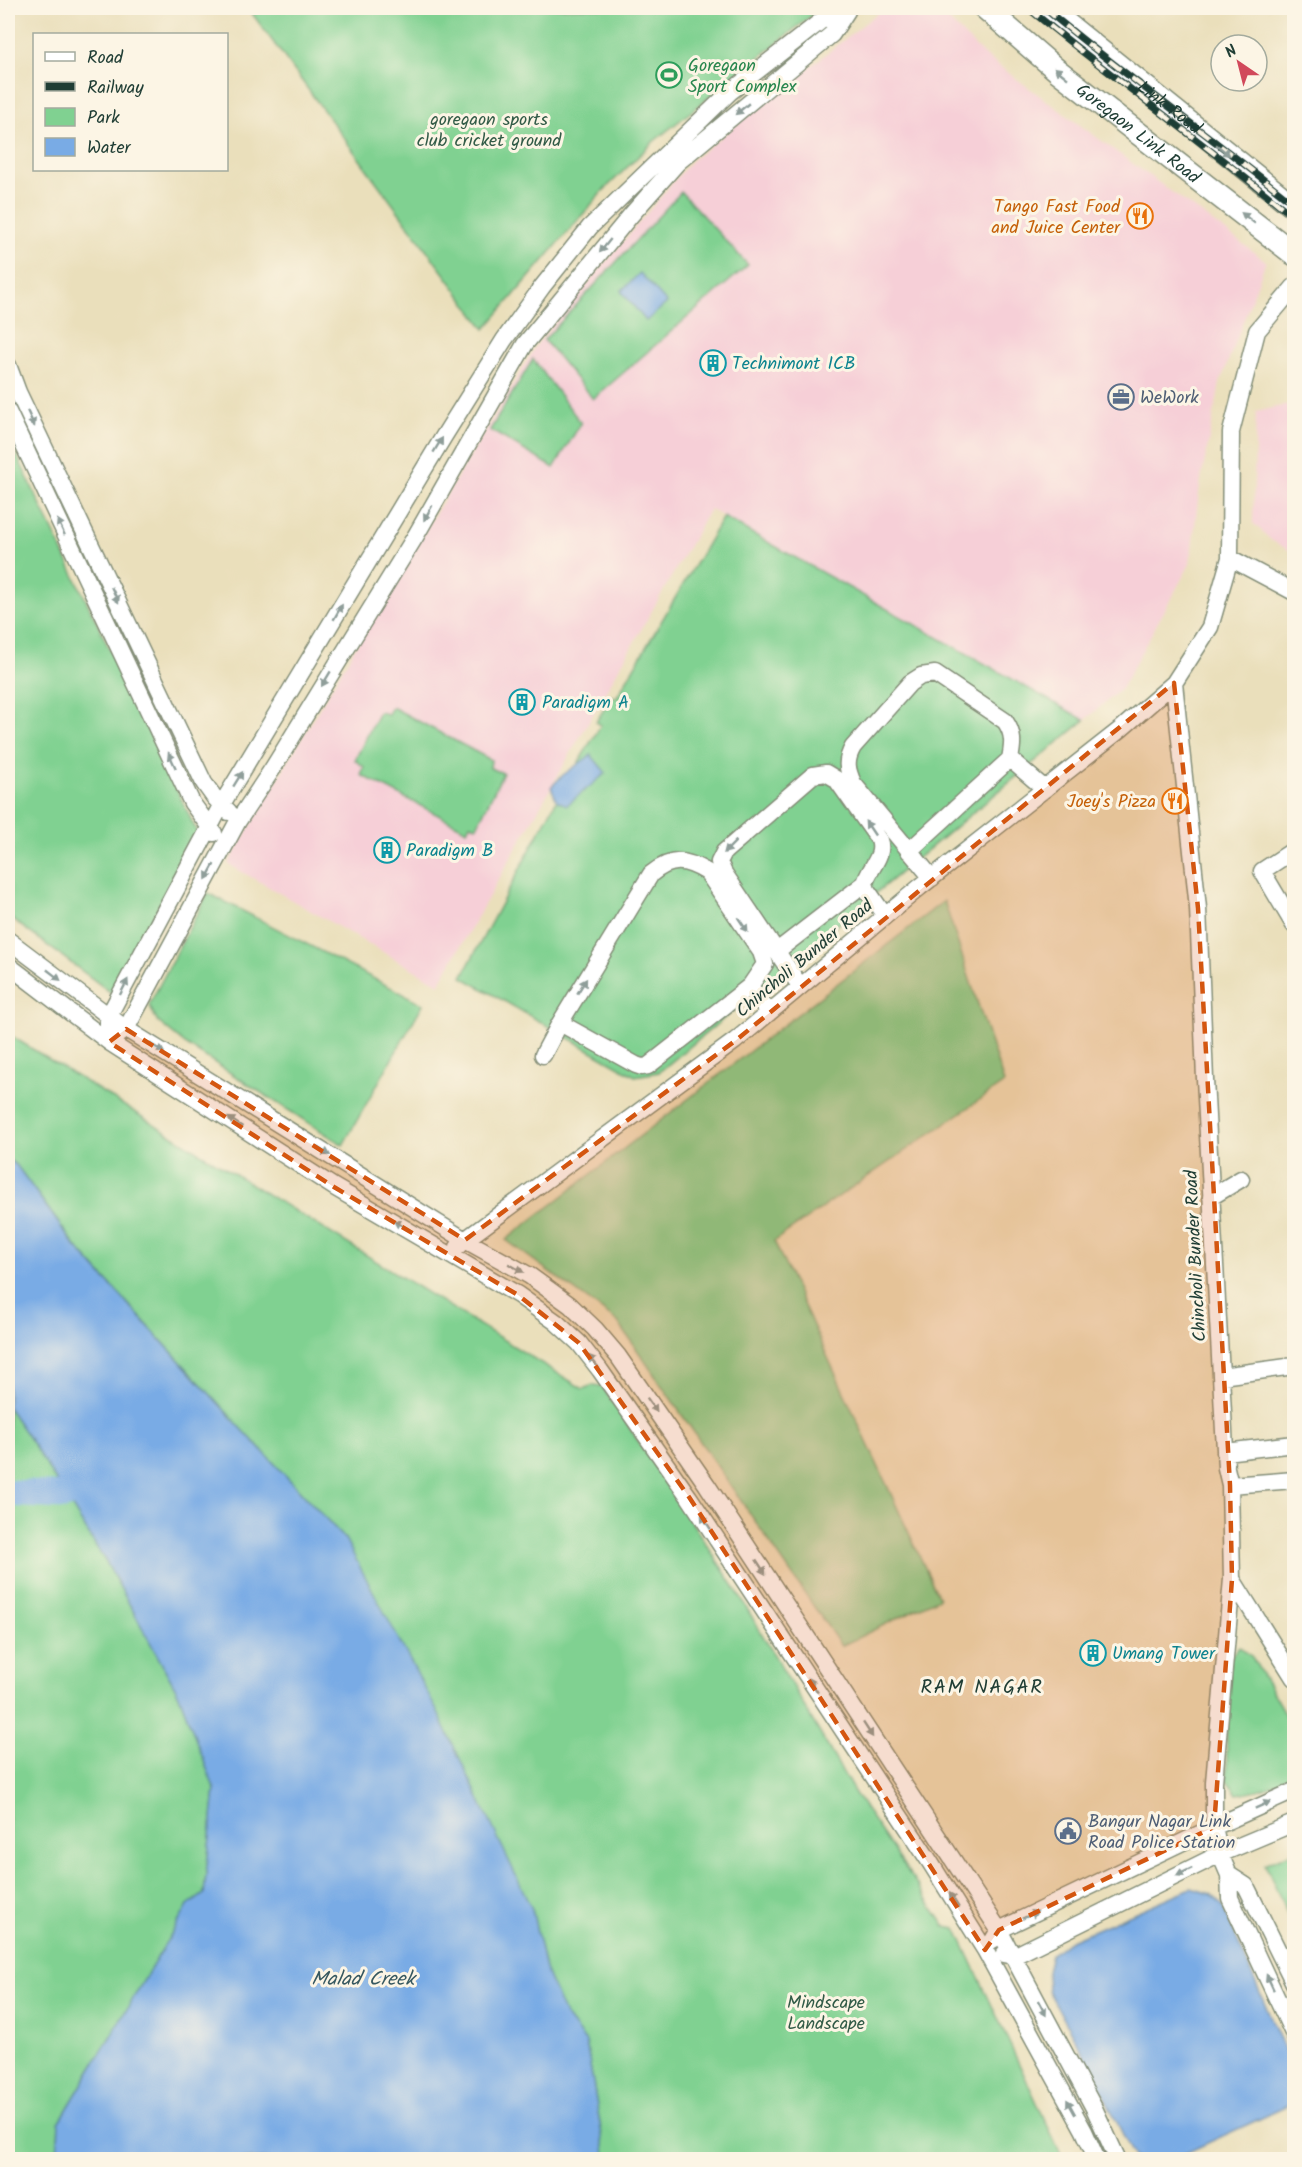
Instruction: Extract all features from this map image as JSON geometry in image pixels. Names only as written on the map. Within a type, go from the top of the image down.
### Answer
[{"type":"main road","name":"Goregaon Link Road","points":[[985,8],[1058,70],[1294,254]]},
{"type":"main road","name":"Link Road","points":[[1047,8],[1294,207]]},
{"type":"street","points":[[109,1042],[108,1017],[222,804],[451,425],[504,340],[542,287],[590,227],[730,92],[821,21],[849,10]]},
{"type":"street","points":[[109,1042],[126,1029],[238,821],[415,537],[525,344],[631,215],[678,162],[832,34],[849,10]]},
{"type":"street","name":"Chincholi Bunder Road","points":[[452,1254],[465,1240],[643,1110],[769,1013],[932,878],[1121,729],[1174,683],[1210,627],[1230,558],[1231,432],[1257,331],[1294,287]]},
{"type":"street","points":[[8,365],[18,392],[204,783],[214,797],[238,821]]},
{"type":"street","points":[[8,412],[192,803],[225,845]]},
{"type":"street","points":[[451,425],[472,435]]},
{"type":"street","points":[[1230,558],[1294,592]]},
{"type":"street","points":[[909,851],[1010,759],[1013,745],[1012,732],[1005,721],[935,674],[921,676],[910,683],[853,747],[846,758],[853,783],[909,851],[932,878]]},
{"type":"street","name":"Chincholi Bunder Road","points":[[1174,683],[1198,908],[1225,1452],[1230,1485],[1232,1579],[1214,1782],[1214,1827],[1220,1854],[1229,1875]]},
{"type":"street","points":[[1010,759],[1045,789]]},
{"type":"street","points":[[777,951],[865,883],[880,854],[879,840],[836,779],[826,773],[813,775],[724,852],[719,862],[724,873],[800,986]]},
{"type":"street","points":[[1294,850],[1262,871],[1294,925]]},
{"type":"street","points":[[543,1055],[560,1023],[651,874],[663,865],[676,861],[693,864],[707,872],[761,952],[765,964],[750,986],[648,1066],[636,1065],[560,1023]]},
{"type":"street","points":[[865,883],[867,890],[885,916]]},
{"type":"street","points":[[8,939],[126,1029],[465,1240],[530,1276],[570,1305],[595,1329],[618,1356],[707,1485],[999,1930],[1094,2108],[1118,2160]]},
{"type":"street","points":[[8,965],[109,1042],[334,1187],[452,1254],[518,1295],[556,1322],[579,1344],[600,1370],[702,1516],[985,1950],[1084,2131],[1097,2160]]},
{"type":"street","points":[[750,986],[769,1013]]},
{"type":"street","points":[[1211,1197],[1241,1179]]},
{"type":"street","points":[[1221,1376],[1294,1366]]},
{"type":"street","points":[[1225,1452],[1294,1444]]},
{"type":"street","points":[[1230,1485],[1294,1480]]},
{"type":"street","points":[[1232,1579],[1294,1678]]},
{"type":"street","points":[[985,1950],[999,1930],[1294,1791]]},
{"type":"street","points":[[985,1950],[1014,1956],[1220,1854],[1294,1823]]},
{"type":"street","points":[[1229,1875],[1246,1886],[1294,1983]]},
{"type":"street","points":[[1229,1875],[1230,1898],[1294,2035]]},
{"type":"highlighted area","points":[[1174,683],[1198,908],[1230,1485],[1232,1579],[1214,1827],[999,1930],[985,1950],[689,1497],[579,1343],[518,1295],[334,1187],[109,1042],[126,1029],[465,1240],[735,1041]]},
{"type":"shaded area","points":[[884,8],[936,8],[984,55],[1266,261],[1220,383],[1200,485],[1190,564],[1121,689],[1085,720],[710,509],[439,984],[228,864],[537,344],[691,161]]},
{"type":"shaded area","points":[[1294,403],[1294,553],[1271,540],[1253,523],[1256,412]]},
{"type":"green space","name":"goregaon sports club cricket ground","points":[[248,8],[821,8],[653,142],[602,192],[485,329]]},
{"type":"green space","points":[[681,192],[748,265],[593,399],[544,340]]},
{"type":"green space","points":[[533,359],[581,423],[554,468],[490,430]]},
{"type":"green space","points":[[8,437],[197,832],[113,994],[8,916]]},
{"type":"green space","points":[[723,517],[1085,720],[659,1072],[635,1076],[462,977],[563,788],[601,725],[596,722],[612,696],[616,698]]},
{"type":"green space","points":[[392,707],[491,760],[490,768],[503,773],[477,826],[470,824],[467,830],[361,775],[364,767],[355,760],[379,712],[388,714]]},
{"type":"green space","points":[[208,893],[423,1004],[343,1145],[185,1044],[157,1021],[149,1005]]},
{"type":"green space","points":[[944,901],[1004,1083],[774,1241],[939,1598],[841,1646],[618,1322],[506,1240]]},
{"type":"green space","name":"Mindscape Landscape","points":[[8,1034],[583,1389],[593,1385],[602,1386],[735,1588],[856,1795],[945,1926],[956,1928],[1063,2159],[606,2159],[586,2042],[565,2015],[545,1969],[532,1909],[345,1539],[75,1245],[17,1166],[8,1159]]},
{"type":"green space","points":[[8,1407],[109,1567],[179,1695],[215,1790],[204,1894],[188,1906],[59,2123],[57,2159],[8,2159]]},
{"type":"green space","points":[[1239,1646],[1252,1657],[1294,1730],[1294,1773],[1267,1787],[1237,1794],[1227,1780],[1226,1672],[1231,1656]]},
{"type":"green space","points":[[1294,1851],[1294,1929],[1265,1864]]},
{"type":"water","points":[[640,273],[667,303],[646,321],[621,291]]},
{"type":"water","points":[[591,755],[606,773],[567,805],[557,801],[551,787],[563,775]]},
{"type":"water","name":"Malad Creek","points":[[8,1159],[17,1166],[75,1246],[345,1539],[437,1711],[532,1909],[545,1969],[565,2015],[586,2042],[606,2159],[57,2159],[59,2123],[188,1906],[204,1894],[215,1790],[179,1695],[109,1567],[8,1407]]},
{"type":"water","points":[[1191,1888],[1211,1894],[1222,1905],[1294,2072],[1294,2103],[1173,2159],[1135,2159],[1088,2063],[1048,1990],[1047,1971],[1051,1955],[1069,1941]]},
{"type":"waterway","points":[[8,1493],[65,1496]]},
{"type":"railway","points":[[1028,8],[1294,217]]},
{"type":"railway","points":[[1044,8],[1294,204]]},
{"type":"place","name":"Goregaon Sport Complex","points":[[669,75]]},
{"type":"place","name":"Tango Fast Food and Juice Center","points":[[1140,216]]},
{"type":"place","name":"Technimont ICB","points":[[713,363]]},
{"type":"place","name":"WeWork","points":[[1121,397]]},
{"type":"place","name":"Paradigm A","points":[[522,702]]},
{"type":"place","name":"Joey's Pizza","points":[[1175,801]]},
{"type":"place","name":"Paradigm B","points":[[387,850]]},
{"type":"place","name":"Umang Tower","points":[[1093,1653]]},
{"type":"place","name":"Bangur Nagar Link Road Police Station","points":[[1068,1831]]},
{"type":"district","name":"RAM NAGAR","points":[[982,1686]]}]
